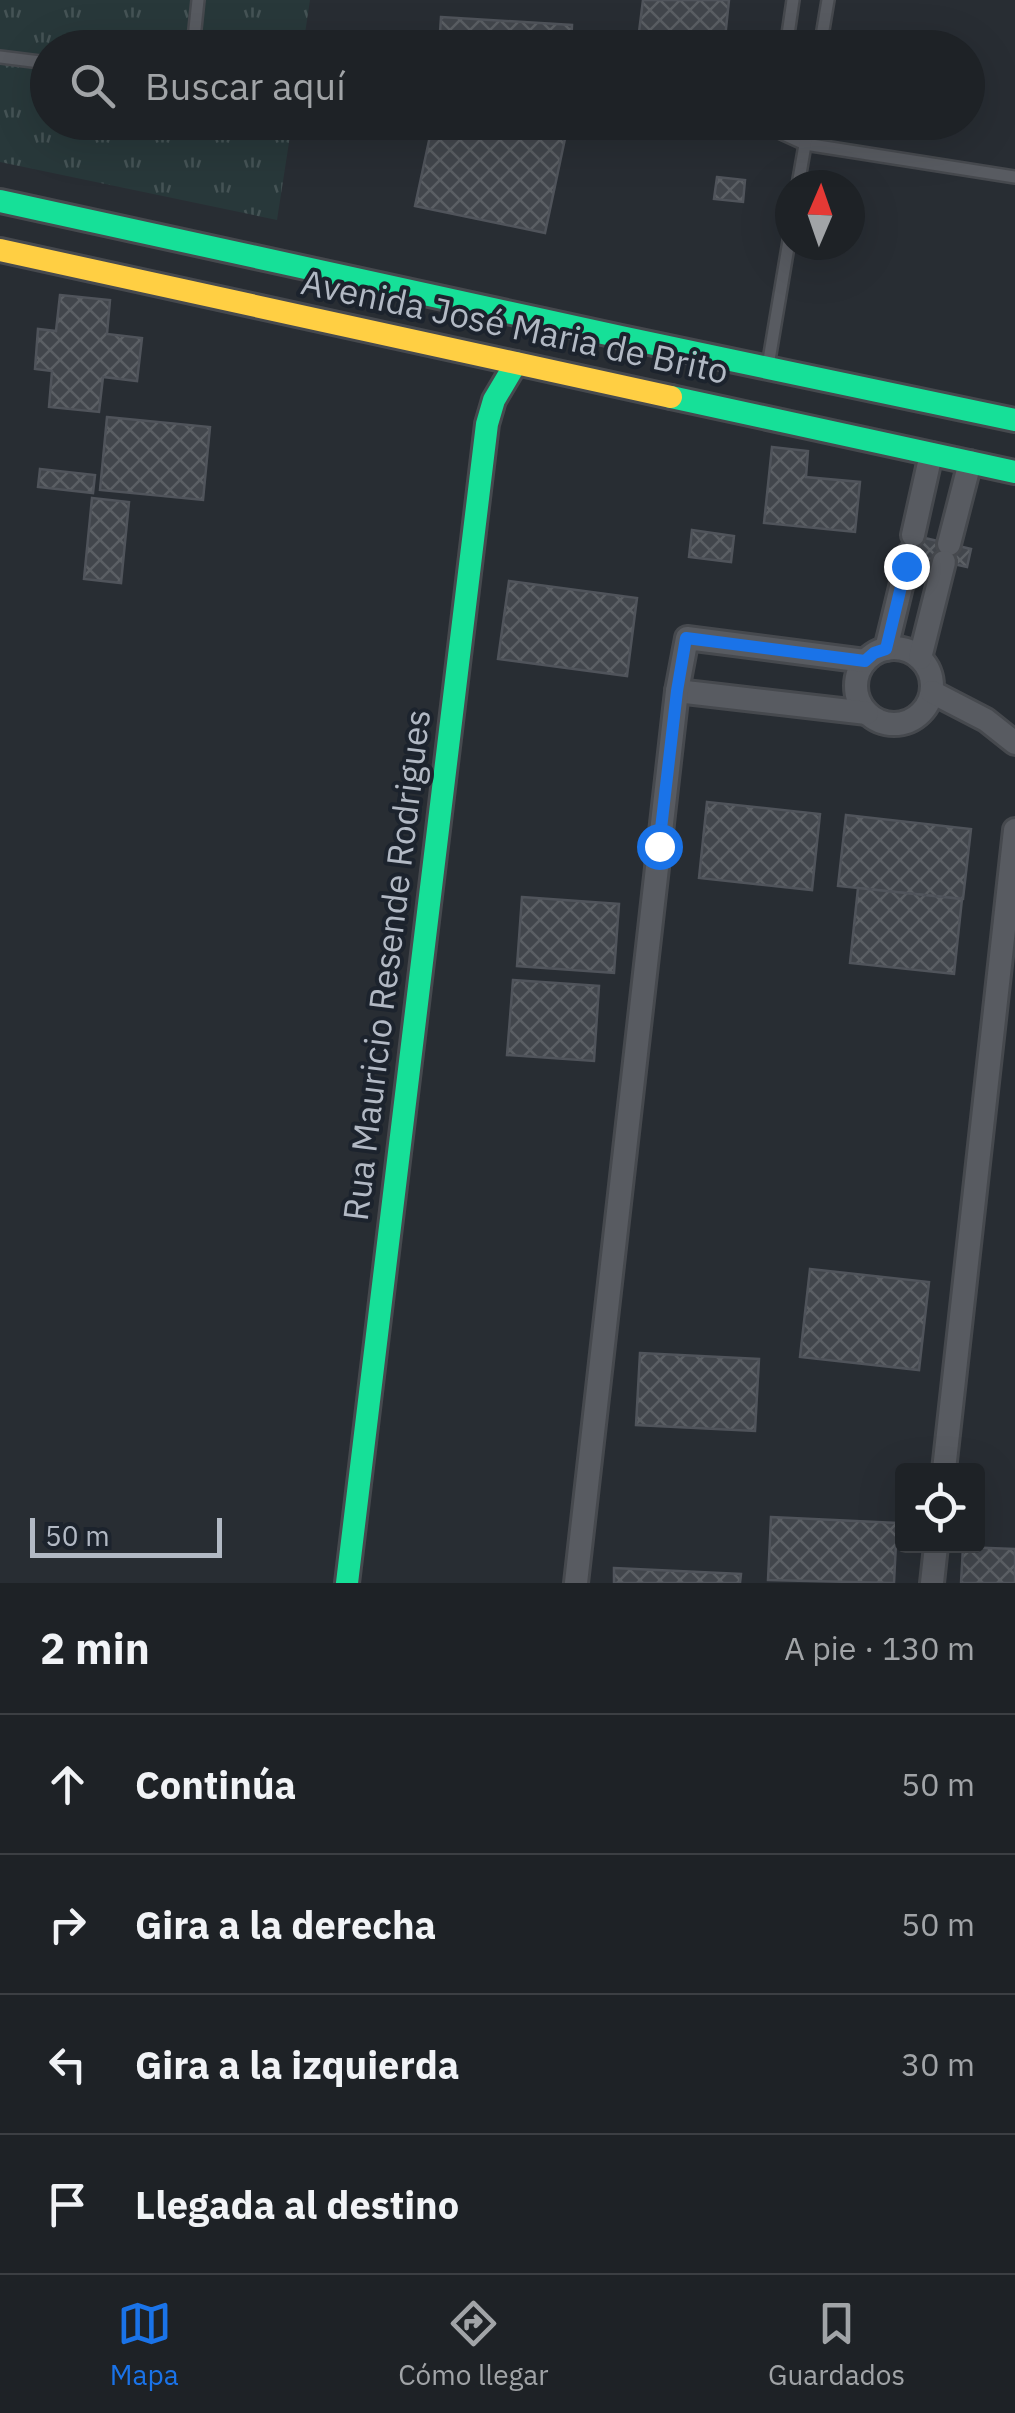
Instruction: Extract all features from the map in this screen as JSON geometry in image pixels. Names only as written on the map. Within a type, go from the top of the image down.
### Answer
[{"type":"main road","name":"Avenida José Maria de Brito","points":[[0,200],[1015,420]]},
{"type":"main road","name":"Avenida José Maria de Brito","points":[[0,250],[1015,472]]},
{"type":"main road","name":"Rua Mauricio Resende Rodrigues","points":[[348,1583],[487,424],[494,400],[516,363]]},
{"type":"street","points":[[886,649],[931,454]]},
{"type":"street","points":[[920,658],[970,462]]},
{"type":"street","points":[[909,552],[945,560]]},
{"type":"street","points":[[576,1583],[686,638],[865,661]]},
{"type":"street","points":[[677,691],[867,713],[888,724],[900,724],[922,713],[929,703],[932,692],[928,668],[920,658],[898,648],[874,653],[865,661],[856,682],[860,704],[867,713]]},
{"type":"street","points":[[932,692],[986,720],[1015,743]]},
{"type":"street","points":[[945,1463],[1015,830]]},
{"type":"street","points":[[932,1583],[935,1553]]},
{"type":"lane","points":[[195,30],[198,0]]},
{"type":"lane","points":[[789,30],[793,0]]},
{"type":"lane","points":[[823,30],[828,0]]},
{"type":"lane","points":[[0,57],[30,61]]},
{"type":"lane","points":[[796,140],[1015,177]]},
{"type":"lane","points":[[801,170],[806,140]]},
{"type":"lane","points":[[768,366],[786,260]]},
{"type":"green space","points":[[0,0],[310,0],[306,30],[30,30],[30,140],[289,140],[277,220],[0,162]]},
{"type":"building","points":[[643,0],[729,0],[726,30],[639,30]]},
{"type":"building","points":[[441,17],[572,25],[572,30],[440,30]]},
{"type":"building","points":[[429,140],[565,140],[545,233],[415,206]]},
{"type":"building","points":[[717,177],[745,180],[743,202],[714,199]]},
{"type":"building","points":[[60,295],[110,300],[107,334],[142,338],[137,381],[103,377],[99,412],[49,407],[52,371],[35,369],[38,329],[56,331]]},
{"type":"building","points":[[107,417],[210,427],[203,500],[100,490]]},
{"type":"building","points":[[772,447],[808,451],[806,477],[860,482],[855,532],[764,523]]},
{"type":"building","points":[[40,469],[95,475],[93,493],[38,487]]},
{"type":"building","points":[[92,498],[129,502],[121,583],[84,579]]},
{"type":"building","points":[[692,530],[734,536],[731,562],[689,557]]},
{"type":"building","points":[[904,533],[971,549],[967,567],[900,552]]},
{"type":"building","points":[[509,581],[637,598],[627,676],[498,659]]},
{"type":"building","points":[[707,802],[820,814],[812,890],[699,878]]},
{"type":"building","points":[[846,815],[971,829],[963,899],[838,886]]},
{"type":"building","points":[[858,888],[962,899],[954,974],[850,963]]},
{"type":"building","points":[[522,897],[619,904],[614,973],[517,966]]},
{"type":"building","points":[[513,980],[599,986],[594,1061],[507,1055]]},
{"type":"building","points":[[810,1269],[929,1282],[919,1370],[800,1357]]},
{"type":"building","points":[[640,1353],[759,1359],[755,1431],[636,1425]]},
{"type":"building","points":[[771,1517],[895,1523],[894,1583],[768,1580]]},
{"type":"building","points":[[985,1548],[1015,1549],[1015,1583],[961,1583],[963,1553],[985,1553]]},
{"type":"building","points":[[614,1568],[741,1574],[740,1583],[614,1583]]},
{"type":"traffic: fast","points":[[0,201],[1015,420]]},
{"type":"traffic: fast","points":[[347,1583],[487,424],[494,400],[516,363]]},
{"type":"traffic: fast","points":[[671,397],[1015,472]]},
{"type":"traffic: slow","points":[[0,250],[671,397]]},
{"type":"route","points":[[659,846],[686,638],[865,661],[886,649],[906,566]]}]
